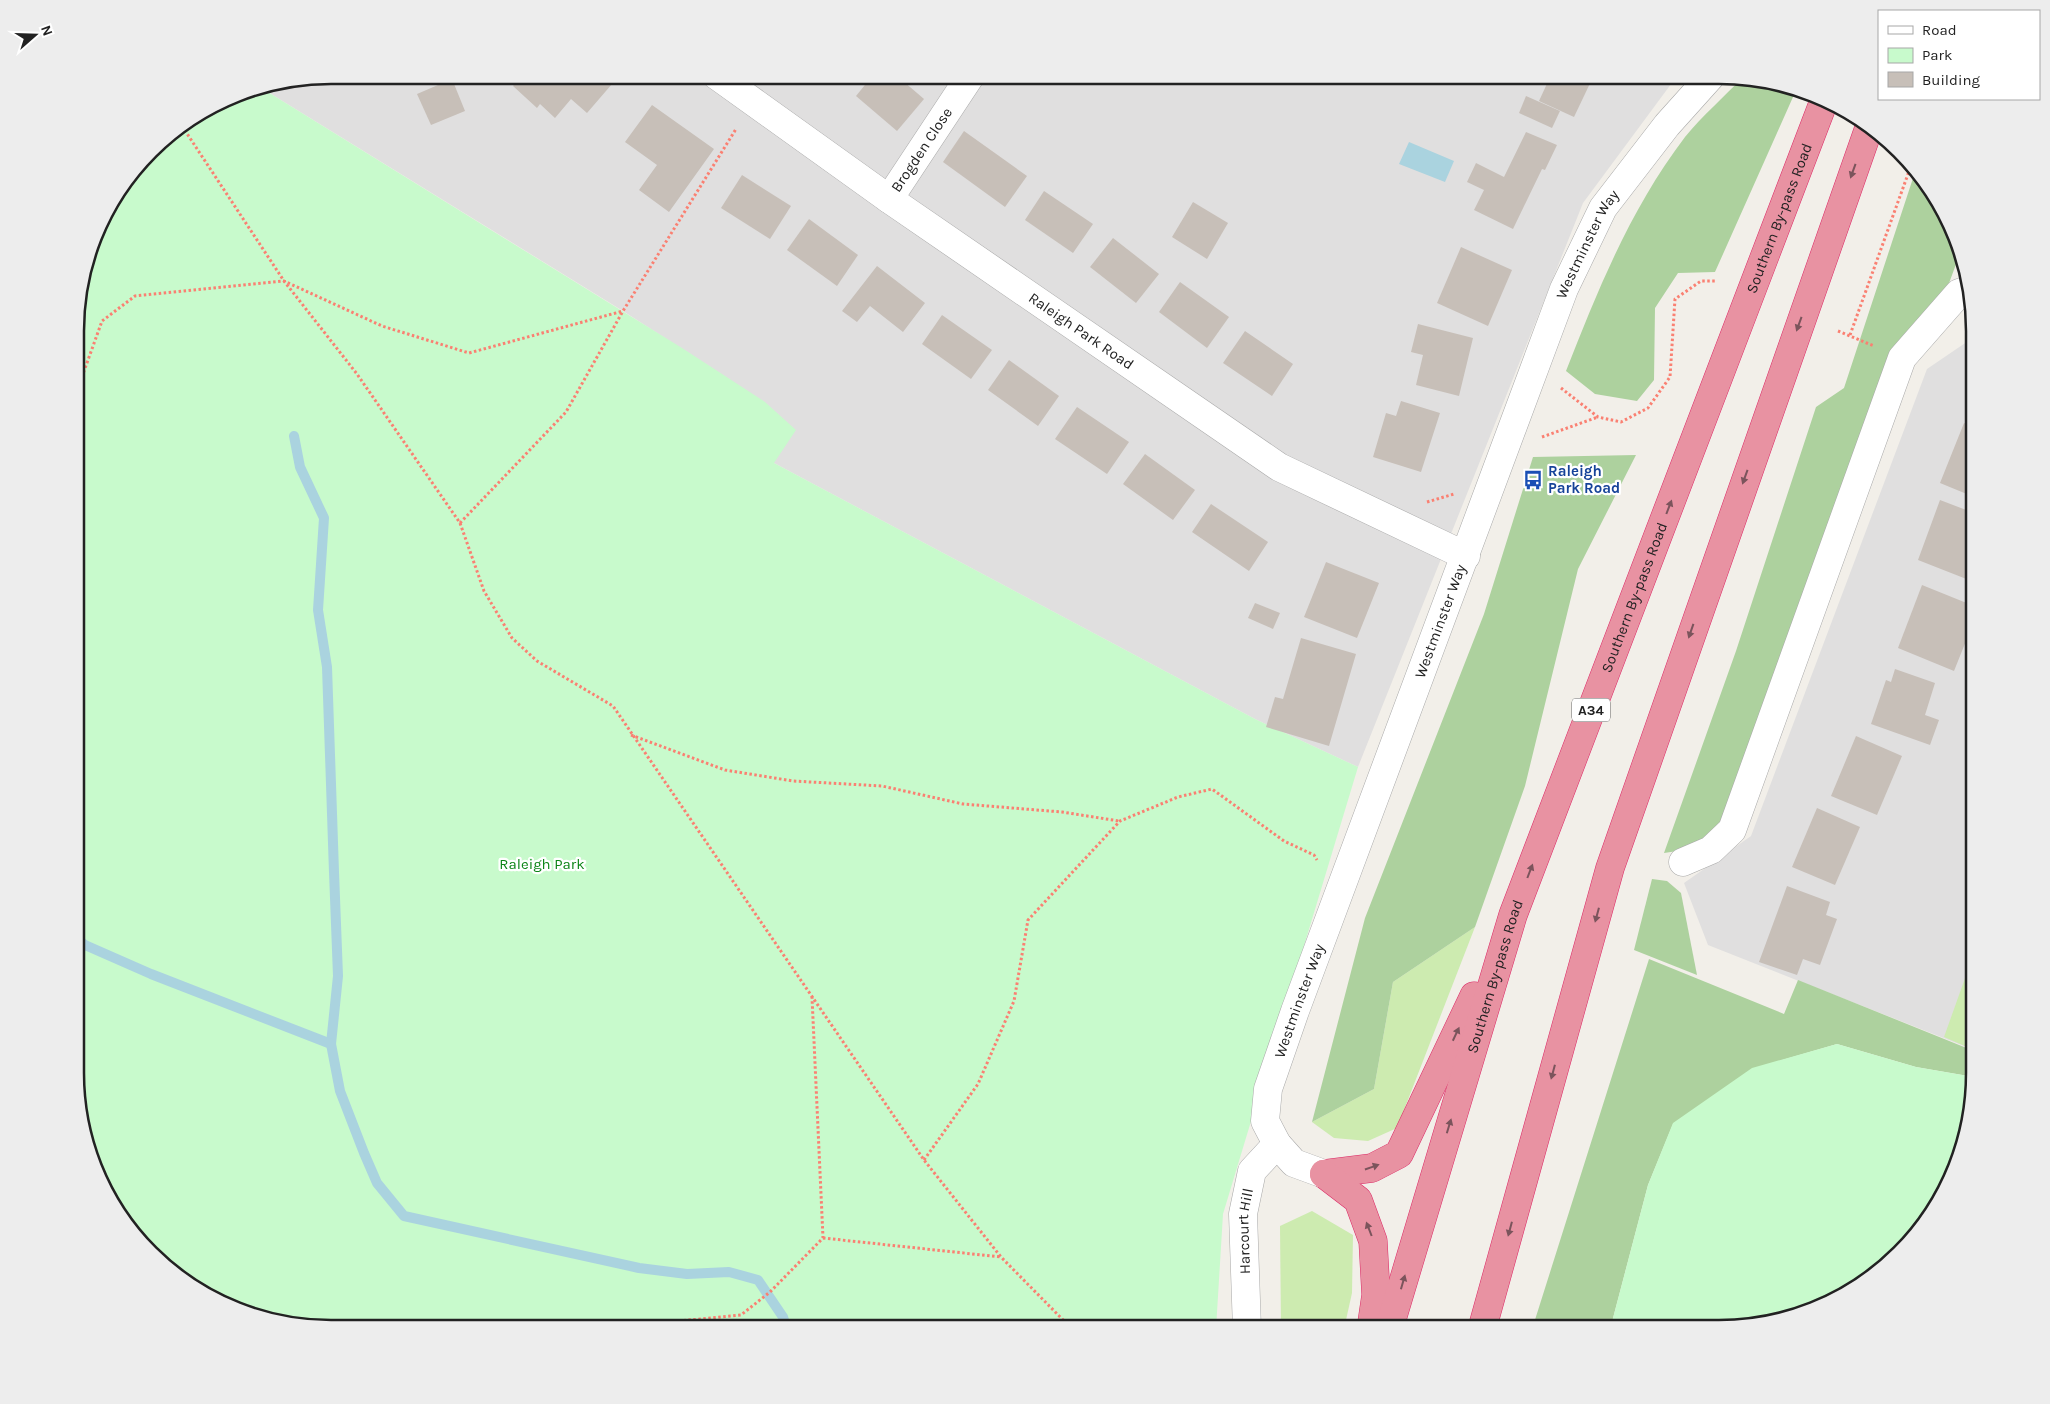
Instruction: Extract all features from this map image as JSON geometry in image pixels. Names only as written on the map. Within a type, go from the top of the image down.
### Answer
[{"type":"highway","name":"Southern By-pass Road","points":[[1392,1320],[1513,916],[1822,106]]},
{"type":"highway","points":[[1486,1320],[1610,868],[1867,133]]},
{"type":"highway","points":[[1324,1174],[1372,1168],[1399,1154],[1513,916]]},
{"type":"highway","points":[[1324,1174],[1358,1200],[1373,1241],[1376,1295],[1372,1320]]},
{"type":"street","name":"Raleigh Park Road","points":[[728,84],[889,199],[1279,467],[1466,556]]},
{"type":"street","name":"Brogden Close","points":[[889,199],[965,84]]},
{"type":"street","name":"Westminster Way","points":[[1324,1174],[1294,1163],[1277,1144],[1265,1121],[1268,1089],[1564,289],[1603,208],[1667,125],[1704,84]]},
{"type":"street","points":[[1683,862],[1711,850],[1732,830],[1902,358],[1959,293],[1963,292]]},
{"type":"street","name":"Harcourt Hill","points":[[1248,1320],[1243,1214],[1252,1171],[1277,1144]]},
{"type":"path","points":[[460,523],[566,412],[623,311],[752,103]]},
{"type":"path","points":[[186,131],[284,281],[357,374],[460,523],[484,591],[512,638],[537,661],[612,706],[630,735],[924,1160],[1001,1258],[1063,1320]]},
{"type":"path","points":[[1838,331],[1850,335],[1909,173]]},
{"type":"path","points":[[84,371],[102,321],[135,296],[284,281],[382,326],[469,353],[623,311]]},
{"type":"path","points":[[1535,367],[1598,417],[1621,422],[1648,408],[1670,377],[1675,299],[1701,281],[1717,281]]},
{"type":"path","points":[[1505,450],[1598,417]]},
{"type":"path","points":[[1381,516],[1492,483]]},
{"type":"path","points":[[630,735],[725,770],[793,781],[882,786],[963,804],[1062,812],[1120,821]]},
{"type":"path","points":[[924,1160],[978,1084],[1004,1026],[1014,1001],[1028,920],[1120,821],[1178,796],[1212,789],[1284,841],[1314,855],[1326,877],[1343,884]]},
{"type":"path","points":[[689,1320],[741,1315],[770,1292],[823,1238],[812,996]]},
{"type":"path","points":[[823,1238],[1001,1258]]},
{"type":"shaded area","points":[[315,84],[1671,84],[1583,203],[1358,767],[1255,719],[774,463],[730,380],[623,311],[268,92]]},
{"type":"shaded area","points":[[1966,342],[1966,1047],[1708,945],[1684,883],[1751,836],[1927,369]]},
{"type":"green space","points":[[1736,84],[1794,96],[1715,272],[1678,273],[1655,308],[1654,380],[1637,401],[1595,394],[1566,371],[1590,310],[1617,250],[1648,192],[1685,137]]},
{"type":"green space","name":"Raleigh Park","points":[[268,92],[682,348],[765,402],[796,430],[774,463],[1255,719],[1358,767],[1223,1214],[1217,1320],[315,1320],[267,1312],[222,1295],[194,1279],[156,1248],[125,1210],[109,1182],[92,1137],[84,1089],[84,315],[92,267],[109,222],[125,194],[156,156],[194,125],[207,117],[236,103]]},
{"type":"green space","points":[[1913,178],[1925,194],[1941,222],[1957,263],[1948,286],[1901,348],[1729,819],[1691,849],[1664,853],[1736,651],[1816,407],[1844,388]]},
{"type":"green space","points":[[1636,455],[1578,569],[1525,786],[1475,927],[1393,982],[1374,1089],[1312,1122],[1365,918],[1484,614],[1533,457]]},
{"type":"green space","points":[[1652,879],[1667,881],[1681,893],[1697,975],[1634,950]]},
{"type":"green space","points":[[1475,927],[1397,1128],[1368,1141],[1334,1138],[1312,1122],[1374,1089],[1393,982]]},
{"type":"green space","points":[[1649,959],[1784,1014],[1798,980],[1966,1048],[1966,1076],[1916,1067],[1837,1044],[1752,1069],[1673,1124],[1648,1185],[1613,1320],[1535,1320]]},
{"type":"green space","points":[[1966,975],[1966,1047],[1944,1037]]},
{"type":"green space","points":[[1837,1044],[1916,1067],[1966,1076],[1964,1105],[1958,1137],[1947,1168],[1933,1197],[1905,1236],[1882,1259],[1856,1279],[1814,1301],[1783,1312],[1735,1320],[1613,1320],[1648,1185],[1673,1123],[1752,1068]]},
{"type":"green space","points":[[1312,1211],[1353,1235],[1352,1293],[1346,1320],[1281,1320],[1280,1226]]},
{"type":"water","points":[[1409,142],[1454,161],[1445,182],[1399,164]]},
{"type":"building","points":[[440,84],[454,84],[465,111],[431,125],[417,94]]},
{"type":"building","points":[[515,84],[612,84],[587,113],[571,99],[555,118],[540,104],[537,108],[513,86]]},
{"type":"building","points":[[866,84],[906,84],[924,99],[897,131],[856,96]]},
{"type":"building","points":[[1547,84],[1590,84],[1574,117],[1539,101]]},
{"type":"building","points":[[1526,96],[1560,111],[1552,128],[1519,113]]},
{"type":"building","points":[[652,105],[714,149],[669,212],[639,190],[657,165],[625,142]]},
{"type":"building","points":[[964,131],[1027,176],[1005,207],[943,162]]},
{"type":"building","points":[[1526,132],[1557,145],[1545,170],[1542,169],[1513,229],[1474,210],[1484,190],[1467,182],[1476,163],[1504,177]]},
{"type":"building","points":[[742,175],[791,206],[770,239],[721,208]]},
{"type":"building","points":[[1044,191],[1093,224],[1073,253],[1025,220]]},
{"type":"building","points":[[1193,202],[1228,223],[1207,259],[1172,237]]},
{"type":"building","points":[[809,219],[858,255],[837,286],[787,250]]},
{"type":"building","points":[[1113,238],[1159,274],[1136,303],[1090,267]]},
{"type":"building","points":[[1461,247],[1512,270],[1488,326],[1437,303]]},
{"type":"building","points":[[877,266],[925,303],[903,332],[870,306],[857,322],[842,311]]},
{"type":"building","points":[[1180,282],[1229,317],[1207,348],[1159,312]]},
{"type":"building","points":[[942,315],[992,350],[971,379],[922,344]]},
{"type":"building","points":[[1418,324],[1473,338],[1459,396],[1416,385],[1423,355],[1411,352]]},
{"type":"building","points":[[1245,331],[1293,364],[1272,396],[1223,363]]},
{"type":"building","points":[[1009,360],[1059,396],[1038,426],[988,390]]},
{"type":"building","points":[[1401,401],[1440,413],[1421,472],[1373,457],[1386,413],[1396,416]]},
{"type":"building","points":[[1077,407],[1129,442],[1107,474],[1055,439]]},
{"type":"building","points":[[1964,423],[1966,424],[1966,494],[1940,483]]},
{"type":"building","points":[[1145,454],[1195,490],[1173,520],[1123,484]]},
{"type":"building","points":[[1940,500],[1966,510],[1966,579],[1918,560]]},
{"type":"building","points":[[1211,504],[1268,542],[1249,571],[1192,532]]},
{"type":"building","points":[[1326,562],[1379,583],[1357,638],[1304,617]]},
{"type":"building","points":[[1922,585],[1966,603],[1966,641],[1954,671],[1898,648]]},
{"type":"building","points":[[1255,603],[1280,613],[1273,629],[1248,618]]},
{"type":"building","points":[[1301,638],[1356,654],[1329,746],[1266,727],[1275,697],[1283,699]]},
{"type":"building","points":[[1895,669],[1935,683],[1925,715],[1939,720],[1930,745],[1871,724],[1886,680],[1891,682]]},
{"type":"building","points":[[1856,736],[1902,756],[1877,815],[1831,796]]},
{"type":"building","points":[[1817,808],[1860,827],[1835,885],[1792,867]]},
{"type":"building","points":[[1787,886],[1830,902],[1826,915],[1837,919],[1820,965],[1803,959],[1797,975],[1759,962]]},
{"type":"waterway","points":[[294,436],[300,467],[324,518],[318,610],[327,667],[338,976],[331,1044]]},
{"type":"waterway","points":[[84,944],[151,974],[331,1044],[340,1091],[364,1153],[377,1183],[404,1216],[639,1268],[687,1274],[729,1272],[758,1280],[784,1320]]},
{"type":"place","name":"Raleigh Park Road","points":[[1533,480]]}]
